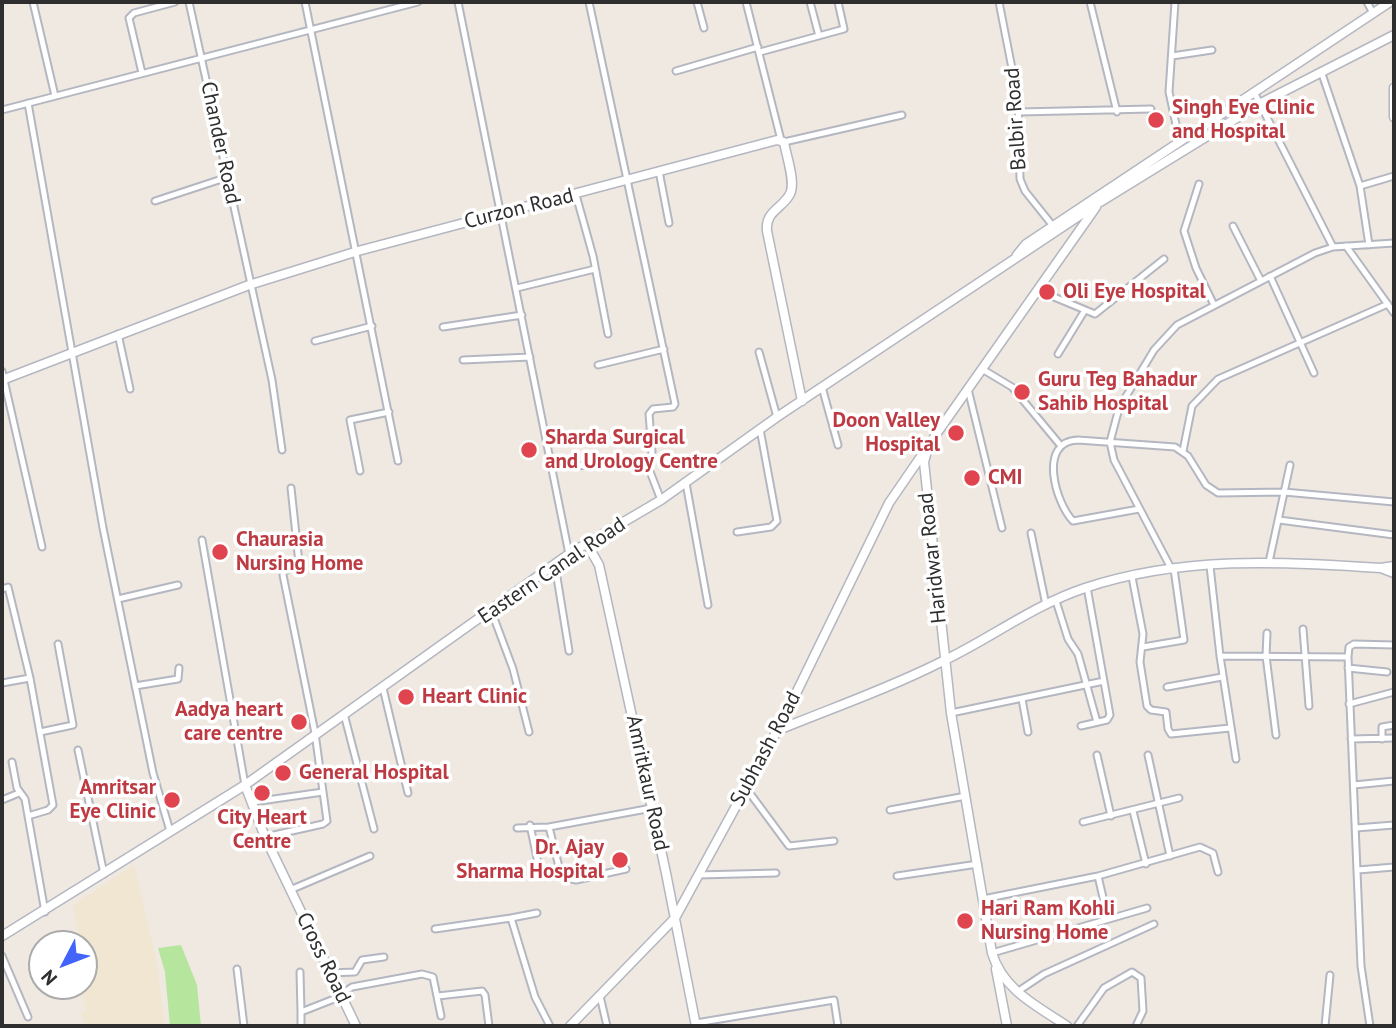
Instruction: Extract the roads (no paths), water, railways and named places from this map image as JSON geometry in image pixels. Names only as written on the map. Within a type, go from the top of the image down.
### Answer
[{"type":"street","points":[[33,2],[55,96]]},
{"type":"street","points":[[142,73],[129,18],[134,13],[175,2]]},
{"type":"street","name":"Chander Road","points":[[189,2],[272,380],[282,450]]},
{"type":"street","points":[[305,2],[358,251],[398,461]]},
{"type":"street","points":[[2,110],[418,2]]},
{"type":"street","points":[[458,2],[569,554]]},
{"type":"street","points":[[589,2],[675,406],[653,410],[649,414],[652,451],[649,464],[661,500]]},
{"type":"street","points":[[697,2],[704,27]]},
{"type":"street","points":[[746,2],[783,141],[792,188],[789,196],[768,218],[767,232],[802,401]]},
{"type":"street","points":[[810,2],[819,36]]},
{"type":"street","points":[[676,71],[819,36],[845,27],[838,2]]},
{"type":"street","name":"Balbir Road","points":[[999,2],[1013,64],[1019,112],[1020,179],[1025,191],[1053,226]]},
{"type":"street","points":[[1090,2],[1117,112]]},
{"type":"street","points":[[1175,2],[1169,92],[1181,147]]},
{"type":"street","points":[[1367,2],[1373,13]]},
{"type":"street","points":[[1015,257],[1026,244],[1181,147],[1390,2]]},
{"type":"street","points":[[1181,147],[1321,71],[1394,35]]},
{"type":"street","points":[[1172,56],[1212,50]]},
{"type":"street","points":[[1321,71],[1360,186],[1369,245]]},
{"type":"street","points":[[1394,88],[1394,117]]},
{"type":"street","points":[[1255,94],[1333,247]]},
{"type":"street","points":[[28,103],[118,599],[153,773],[170,831]]},
{"type":"street","points":[[1019,112],[1117,112],[1151,109]]},
{"type":"street","points":[[783,141],[902,115]]},
{"type":"street","name":"Curzon Road","points":[[3,376],[249,285],[358,251],[783,141]]},
{"type":"street","points":[[659,171],[669,223]]},
{"type":"street","points":[[1360,186],[1394,176]]},
{"type":"street","points":[[155,201],[228,177]]},
{"type":"street","points":[[1199,184],[1184,231],[1192,259],[1214,305]]},
{"type":"street","points":[[576,195],[595,268],[608,334]]},
{"type":"street","points":[[928,447],[1098,200]]},
{"type":"street","name":"Eastern Canal Road","points":[[2,936],[45,912],[245,785],[569,554],[661,500],[777,417],[1098,200]]},
{"type":"street","points":[[1233,226],[1261,281]]},
{"type":"street","points":[[1143,646],[1184,640],[1173,569],[1120,474],[1110,442],[1119,408],[1154,350],[1177,325],[1315,253],[1333,247],[1394,243]]},
{"type":"street","points":[[1346,246],[1394,313]]},
{"type":"street","points":[[1037,290],[1098,313],[1164,259]]},
{"type":"street","points":[[517,288],[595,268]]},
{"type":"street","points":[[1270,276],[1314,373]]},
{"type":"street","points":[[1388,304],[1229,373],[1209,386],[1192,406],[1183,451],[1211,491],[1225,494],[1284,492],[1394,502]]},
{"type":"street","points":[[1058,354],[1085,310]]},
{"type":"street","points":[[443,327],[522,315]]},
{"type":"street","points":[[315,341],[372,326]]},
{"type":"street","points":[[118,334],[130,389]]},
{"type":"street","points":[[598,365],[664,349]]},
{"type":"street","points":[[759,352],[777,417]]},
{"type":"street","points":[[463,360],[530,357]]},
{"type":"street","points":[[982,369],[1012,387],[1061,446]]},
{"type":"street","points":[[3,376],[42,547]]},
{"type":"street","points":[[822,387],[838,445]]},
{"type":"street","points":[[968,390],[1002,528]]},
{"type":"street","points":[[360,471],[350,420],[389,412]]},
{"type":"street","points":[[737,532],[771,527],[777,521],[760,429]]},
{"type":"street","points":[[1139,509],[1073,521],[1067,514],[1052,467],[1053,458],[1061,446],[1072,440],[1183,451]]},
{"type":"street","name":"Haridwar Road","points":[[928,447],[925,475],[944,661],[992,953],[996,967],[1017,992],[1067,1026]]},
{"type":"street","name":"Subhash Road","points":[[570,1026],[676,918],[776,731],[889,503],[928,447]]},
{"type":"street","points":[[553,467],[612,464]]},
{"type":"street","points":[[1269,562],[1290,465]]},
{"type":"street","points":[[686,483],[708,605]]},
{"type":"street","points":[[265,836],[326,823],[315,733],[283,575],[287,569],[299,566],[291,488]]},
{"type":"street","points":[[1279,520],[1394,535]]},
{"type":"street","points":[[1031,533],[1046,605]]},
{"type":"street","points":[[202,540],[245,785]]},
{"type":"street","name":"Amritkaur Road","points":[[587,544],[599,565],[676,918],[696,1024]]},
{"type":"street","points":[[776,731],[944,661],[1046,605],[1087,587],[1173,569],[1210,566],[1269,562],[1381,568],[1394,566]]},
{"type":"street","points":[[555,565],[569,651]]},
{"type":"street","points":[[1210,566],[1222,677],[1236,759]]},
{"type":"street","points":[[1381,568],[1394,573]]},
{"type":"street","points":[[1132,577],[1143,646],[1140,662],[1146,704],[1151,710],[1166,712],[1170,733],[1230,728]]},
{"type":"street","points":[[118,599],[178,585]]},
{"type":"street","points":[[2,589],[8,587],[30,678],[53,805],[48,810],[28,816]]},
{"type":"street","points":[[1081,726],[1110,718],[1087,587]]},
{"type":"street","points":[[1056,601],[1087,685],[1097,722]]},
{"type":"street","points":[[491,610],[513,669],[529,732]]},
{"type":"street","points":[[1303,629],[1309,706]]},
{"type":"street","points":[[1267,633],[1266,656],[1276,735]]},
{"type":"street","points":[[40,732],[73,725],[58,644]]},
{"type":"street","points":[[1370,1026],[1361,966],[1348,657],[1349,647],[1354,644],[1394,645]]},
{"type":"street","points":[[1220,656],[1348,657]]},
{"type":"street","points":[[135,686],[178,679],[179,668]]},
{"type":"street","points":[[1348,668],[1387,673]]},
{"type":"street","points":[[1167,687],[1222,677]]},
{"type":"street","points":[[2,683],[30,678]]},
{"type":"street","points":[[951,713],[1104,681]]},
{"type":"street","points":[[383,688],[408,793]]},
{"type":"street","points":[[1349,704],[1394,692]]},
{"type":"street","points":[[1022,699],[1028,732]]},
{"type":"street","points":[[344,714],[374,829]]},
{"type":"street","points":[[1382,739],[1382,727],[1394,725]]},
{"type":"street","points":[[1352,739],[1394,738]]},
{"type":"street","points":[[78,750],[104,874]]},
{"type":"street","points":[[1097,755],[1111,816]]},
{"type":"street","points":[[1148,755],[1170,856]]},
{"type":"street","points":[[12,762],[19,793],[25,799],[45,912]]},
{"type":"street","points":[[1354,785],[1394,782]]},
{"type":"street","name":"Cross Road","points":[[245,785],[265,836],[356,1026]]},
{"type":"street","points":[[746,788],[789,846],[834,841]]},
{"type":"street","points":[[253,802],[324,792]]},
{"type":"street","points":[[2,800],[19,793]]},
{"type":"street","points":[[890,810],[966,796]]},
{"type":"street","points":[[1083,822],[1179,798]]},
{"type":"street","points":[[517,828],[530,825],[549,827],[652,808]]},
{"type":"street","points":[[1133,811],[1146,864]]},
{"type":"street","points":[[530,825],[541,877]]},
{"type":"street","points":[[1356,828],[1394,825]]},
{"type":"street","points":[[549,827],[559,867],[566,878],[576,880],[626,869]]},
{"type":"street","points":[[983,899],[1098,876],[1146,864],[1192,848],[1206,848],[1213,853],[1218,872]]},
{"type":"street","name":"Cross Road","points":[[290,890],[370,856]]},
{"type":"street","points":[[897,876],[978,864]]},
{"type":"street","points":[[1358,870],[1394,867]]},
{"type":"street","points":[[698,875],[776,873]]},
{"type":"street","points":[[1098,876],[1108,919]]},
{"type":"street","points":[[992,953],[1147,908]]},
{"type":"street","points":[[435,929],[537,913]]},
{"type":"street","points":[[511,918],[535,997],[550,1026]]},
{"type":"street","points":[[1017,992],[1044,974],[1154,925]]},
{"type":"street","points":[[2,956],[28,1017]]},
{"type":"street","points":[[330,973],[355,972],[362,960],[384,957]]},
{"type":"street","points":[[996,967],[1007,1026]]},
{"type":"street","points":[[237,969],[244,1026]]},
{"type":"street","points":[[300,972],[300,1026]]},
{"type":"street","points":[[1077,1026],[1104,988],[1132,972],[1141,978],[1143,1002],[1136,1026]]},
{"type":"street","points":[[301,1012],[352,987],[428,974],[436,982],[441,1016]]},
{"type":"street","points":[[1325,1026],[1330,975]]},
{"type":"street","points":[[438,996],[482,991],[485,995],[489,1026]]},
{"type":"street","points":[[600,996],[607,1026]]},
{"type":"street","points":[[696,1024],[834,1000],[838,1026]]},
{"type":"place","name":"Singh Eye Clinic and Hospital","points":[[1156,120]]},
{"type":"place","name":"Oli Eye Hospital","points":[[1047,292]]},
{"type":"place","name":"Guru Teg Bahadur Sahib Hospital","points":[[1022,392]]},
{"type":"place","name":"Doon Valley Hospital","points":[[956,433]]},
{"type":"place","name":"Sharda Surgical and Urology Centre","points":[[529,450]]},
{"type":"place","name":"CMI","points":[[972,478]]},
{"type":"place","name":"Chaurasia Nursing Home","points":[[220,552]]},
{"type":"place","name":"Heart Clinic","points":[[406,697]]},
{"type":"place","name":"Aadya heart care centre","points":[[299,722]]},
{"type":"place","name":"General Hospital","points":[[283,773]]},
{"type":"place","name":"City Heart Centre","points":[[262,793]]},
{"type":"place","name":"Amritsar Eye Clinic","points":[[172,800]]},
{"type":"place","name":"Dr. Ajay Sharma Hospital","points":[[620,860]]},
{"type":"place","name":"Hari Ram Kohli Nursing Home","points":[[965,921]]}]
